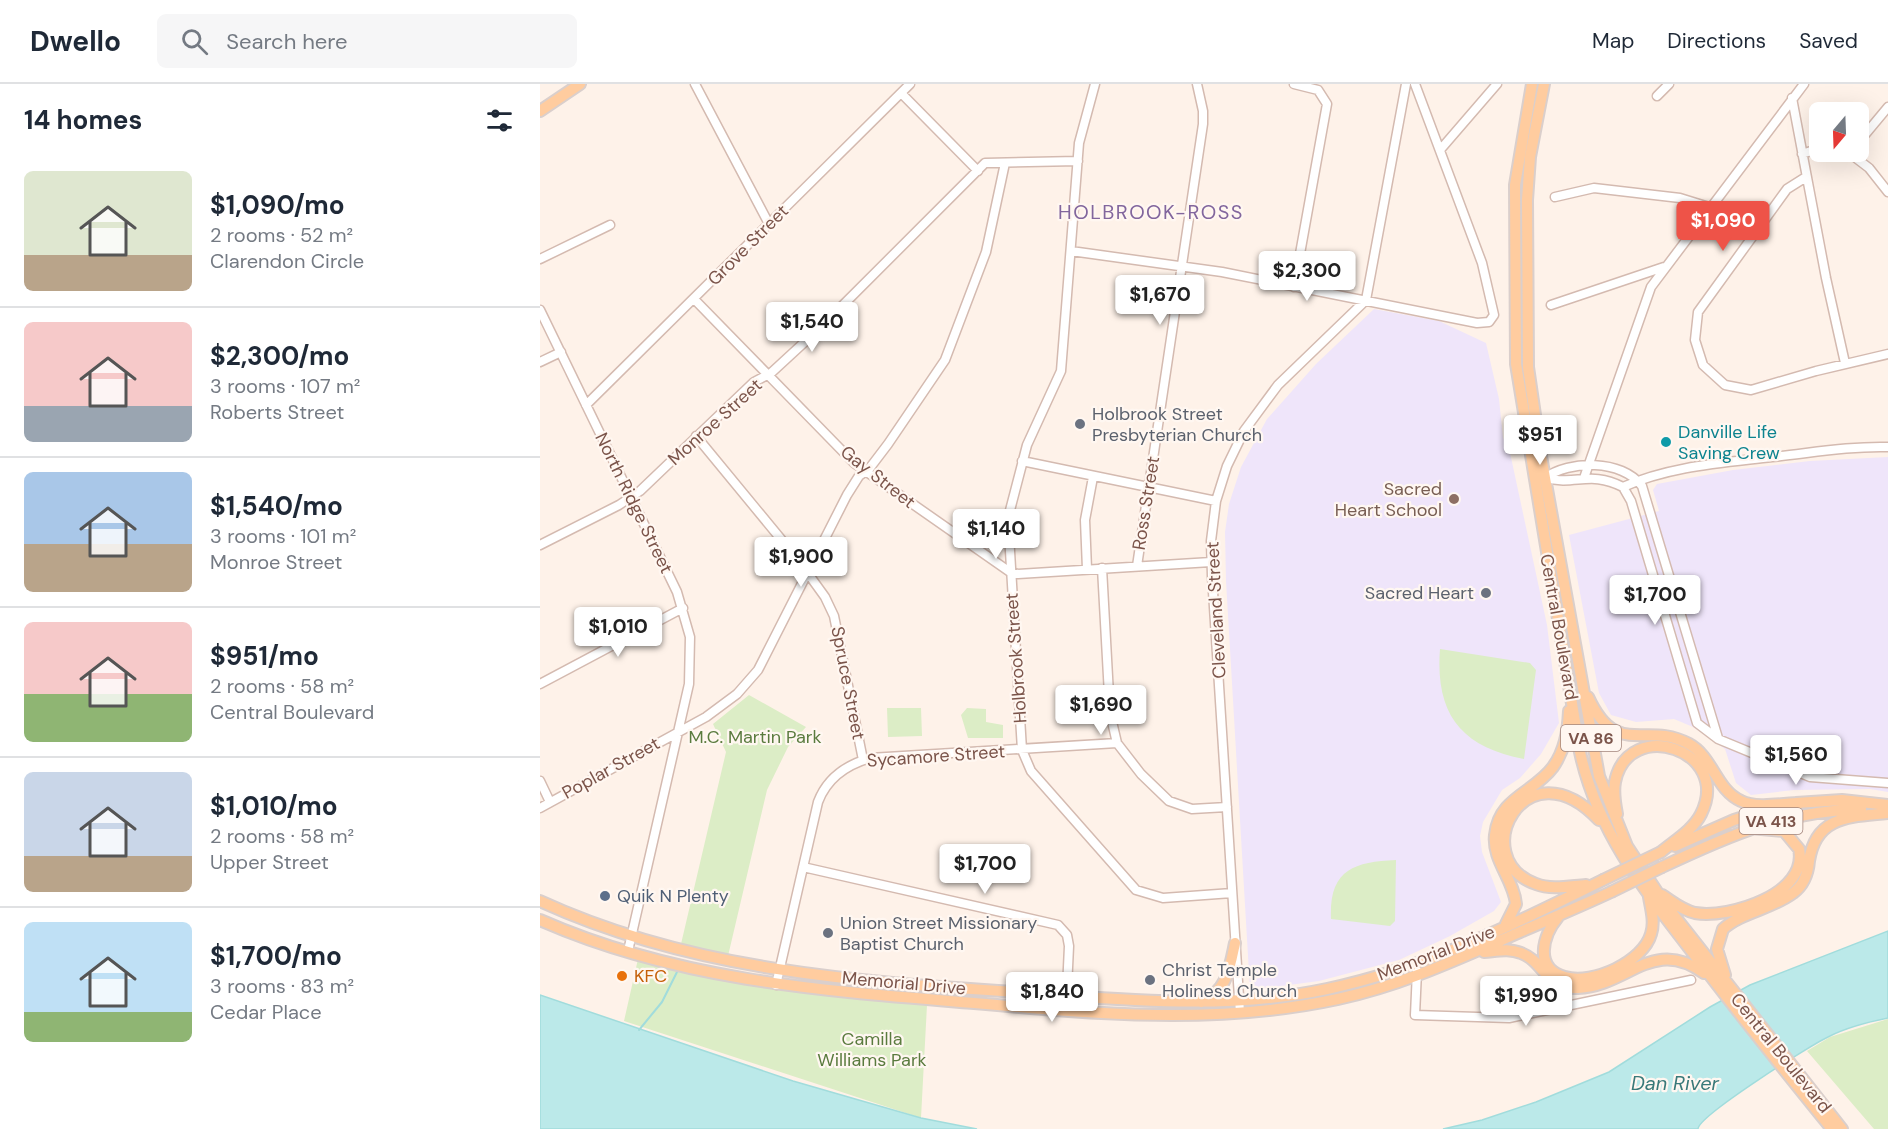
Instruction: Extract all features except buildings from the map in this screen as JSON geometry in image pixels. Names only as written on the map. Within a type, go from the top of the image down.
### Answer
[{"type":"main road","points":[[540,111],[580,84]]},
{"type":"main road","name":"Central Boulevard","points":[[1532,84],[1522,132],[1515,185],[1516,364],[1584,769],[1605,827],[1713,980],[1842,1129]]},
{"type":"main road","name":"Central Boulevard","points":[[1544,84],[1530,157],[1526,273],[1528,368],[1545,478],[1599,776],[1618,826],[1653,893],[1733,992],[1832,1129]]},
{"type":"main road","points":[[1581,683],[1595,712],[1605,725],[1620,734],[1666,736],[1688,743],[1701,752],[1725,789],[1736,799],[1750,804],[1801,803]]},
{"type":"main road","points":[[1504,926],[1516,904],[1495,846],[1498,820],[1513,798],[1548,773],[1559,757],[1566,736],[1570,692]]},
{"type":"main road","points":[[1618,826],[1615,784],[1626,761],[1637,752],[1658,746],[1673,747],[1686,753],[1698,765],[1705,780],[1704,805],[1697,820],[1661,852]]},
{"type":"main road","points":[[1599,882],[1557,887],[1528,881],[1516,871],[1508,858],[1504,844],[1506,826],[1512,813],[1522,803],[1537,795],[1552,793],[1572,797],[1605,827]]},
{"type":"main road","name":"Memorial Drive","points":[[540,901],[631,936],[705,956],[779,971],[1066,996],[1197,1003],[1239,1001],[1323,990],[1418,964],[1734,820],[1801,803],[1842,800],[1888,809]]},
{"type":"main road","points":[[1733,992],[1718,957],[1718,942],[1723,929],[1795,892],[1806,877],[1817,836],[1830,824],[1845,818],[1888,809]]},
{"type":"main road","name":"Memorial Drive","points":[[540,920],[628,951],[718,974],[776,985],[1157,1016],[1240,1013],[1334,1000],[1417,977],[1559,916],[1750,828],[1769,822],[1825,812],[1888,809]]},
{"type":"main road","points":[[1559,916],[1544,940],[1544,954],[1550,967],[1565,977],[1596,975],[1621,965],[1644,948],[1652,927],[1653,893],[1685,910],[1706,913],[1740,908],[1784,888],[1798,870],[1799,849],[1784,831],[1750,828]]},
{"type":"main road","points":[[1197,1003],[1213,996],[1224,983],[1235,943]]},
{"type":"main road","points":[[1478,952],[1506,950],[1523,953],[1549,979],[1572,988],[1592,986],[1663,958],[1690,964],[1713,980]]},
{"type":"street","points":[[695,84],[769,224]]},
{"type":"street","name":"Grove Street","points":[[586,405],[910,84]]},
{"type":"street","name":"Holbrook Street","points":[[1095,84],[1083,123],[1078,160],[1061,371],[1022,461],[1008,518],[1022,750],[1031,771],[1136,890],[1163,898],[1232,893]]},
{"type":"street","name":"Ross Street","points":[[1137,566],[1203,124],[1203,111],[1197,84]]},
{"type":"street","points":[[1294,84],[1317,90],[1324,95],[1326,104],[1294,287]]},
{"type":"street","points":[[1366,300],[1406,84]]},
{"type":"street","points":[[1071,251],[1182,266],[1484,323],[1490,321],[1494,315],[1482,262],[1415,84]]},
{"type":"street","points":[[1440,150],[1497,84]]},
{"type":"street","points":[[1657,96],[1669,84]]},
{"type":"street","points":[[1584,478],[1646,298],[1665,266],[1804,84]]},
{"type":"street","points":[[901,93],[978,171]]},
{"type":"street","points":[[1792,98],[1845,363]]},
{"type":"street","points":[[1869,130],[1888,107]]},
{"type":"street","points":[[1802,154],[1809,152]]},
{"type":"street","name":"Monroe Street","points":[[540,545],[631,498],[754,382],[768,376],[842,307],[985,163],[1078,160]]},
{"type":"street","points":[[1862,162],[1888,192]]},
{"type":"street","name":"Poplar Street","points":[[540,808],[724,705],[753,676],[770,650],[841,504],[859,476],[866,472],[926,391],[945,360],[986,252],[1005,163]]},
{"type":"street","points":[[1806,177],[1787,189],[1702,303],[1695,322],[1698,353],[1703,365],[1717,380],[1741,390],[1761,389],[1845,363],[1888,354]]},
{"type":"street","points":[[1555,197],[1594,188],[1680,198],[1709,207]]},
{"type":"street","points":[[540,259],[610,225]]},
{"type":"street","points":[[1551,305],[1665,266]]},
{"type":"street","name":"Gay Street","points":[[694,299],[768,376],[866,472],[1010,572]]},
{"type":"street","name":"Cleveland Street","points":[[1240,1013],[1211,562],[1216,501],[1234,448],[1265,399],[1366,300]]},
{"type":"street","name":"North Ridge Street","points":[[540,310],[683,608],[690,637],[691,667],[680,730],[628,951]]},
{"type":"street","points":[[540,362],[561,352]]},
{"type":"street","name":"Spruce Street","points":[[696,436],[799,561],[806,574],[825,597],[834,616],[863,760]]},
{"type":"street","points":[[1623,487],[1661,473],[1719,464],[1834,450],[1888,447]]},
{"type":"street","points":[[1022,461],[1216,501]]},
{"type":"street","points":[[1545,478],[1555,471],[1588,466],[1619,470],[1638,480],[1642,486],[1718,739]]},
{"type":"street","points":[[1087,569],[1085,520],[1094,477]]},
{"type":"street","points":[[1545,478],[1560,482],[1584,478],[1605,479],[1623,487],[1631,501],[1697,723],[1718,739],[1810,777],[1888,783]]},
{"type":"street","points":[[1010,572],[1018,574],[1211,562]]},
{"type":"street","points":[[1102,568],[1110,713],[1117,743],[1141,774],[1169,801],[1192,809],[1227,807]]},
{"type":"street","points":[[540,684],[683,608]]},
{"type":"street","name":"Sycamore Street","points":[[776,985],[802,867],[822,792],[835,776],[863,760],[1117,743]]},
{"type":"street","points":[[540,781],[550,802]]},
{"type":"street","points":[[802,867],[1058,926],[1066,935],[1069,946],[1066,1010]]},
{"type":"street","points":[[578,934],[583,918]]},
{"type":"street","points":[[1418,964],[1416,1015],[1496,1019],[1691,980]]},
{"type":"shaded area","points":[[1374,309],[1439,321],[1486,343],[1499,399],[1503,438],[1509,448],[1547,625],[1559,723],[1541,754],[1520,778],[1502,790],[1483,822],[1480,836],[1482,852],[1501,902],[1494,911],[1450,936],[1399,960],[1319,981],[1250,990],[1226,581],[1225,532],[1229,504],[1241,467],[1267,419],[1316,364]]},
{"type":"shaded area","points":[[1888,457],[1888,792],[1870,789],[1794,790],[1751,795],[1736,783],[1725,749],[1693,727],[1674,719],[1636,722],[1611,715],[1599,693],[1569,535],[1659,511],[1653,490],[1657,484],[1733,470],[1810,461]]},
{"type":"green space","points":[[1440,649],[1530,663],[1536,670],[1524,759],[1484,746],[1468,736],[1456,724],[1442,692]]},
{"type":"green space","name":"M.C. Martin Park","points":[[749,695],[806,727],[788,747],[767,790],[728,956],[681,944],[726,752],[713,724]]},
{"type":"green space","points":[[887,708],[921,708],[922,736],[888,737]]},
{"type":"green space","points":[[967,708],[986,709],[986,722],[1003,725],[1003,738],[968,738],[961,715]]},
{"type":"green space","points":[[1396,860],[1395,921],[1390,926],[1331,919],[1331,902],[1339,879],[1347,872],[1367,863]]},
{"type":"green space","name":"Camilla Williams Park","points":[[638,959],[727,981],[777,989],[927,1005],[921,1118],[624,1021]]},
{"type":"green space","points":[[1888,1019],[1888,1129],[1874,1129],[1807,1051],[1830,1037]]},
{"type":"water","name":"Dan River","points":[[1888,931],[1888,1018],[1851,1027],[1819,1042],[1735,1096],[1716,1110],[1698,1129],[1443,1129],[1482,1120],[1536,1102],[1609,1072],[1710,1007],[1750,985]]},
{"type":"water","points":[[540,995],[793,1081],[921,1118],[977,1129],[540,1129]]},
{"type":"waterway","points":[[639,1030],[662,1002],[677,972]]},
{"type":"place","name":"Holbrook Street Presbyterian Church","points":[[1080,424]]},
{"type":"place","name":"Danville Life Saving Crew","points":[[1666,442]]},
{"type":"place","name":"Sacred Heart School","points":[[1454,499]]},
{"type":"place","name":"Sacred Heart","points":[[1486,593]]},
{"type":"place","name":"Quik N Plenty","points":[[605,896]]},
{"type":"place","name":"Union Street Missionary Baptist Church","points":[[828,933]]},
{"type":"place","name":"KFC","points":[[622,976]]},
{"type":"place","name":"Christ Temple Holiness Church","points":[[1150,980]]},
{"type":"district","name":"HOLBROOK-ROSS","points":[[1151,212]]}]
